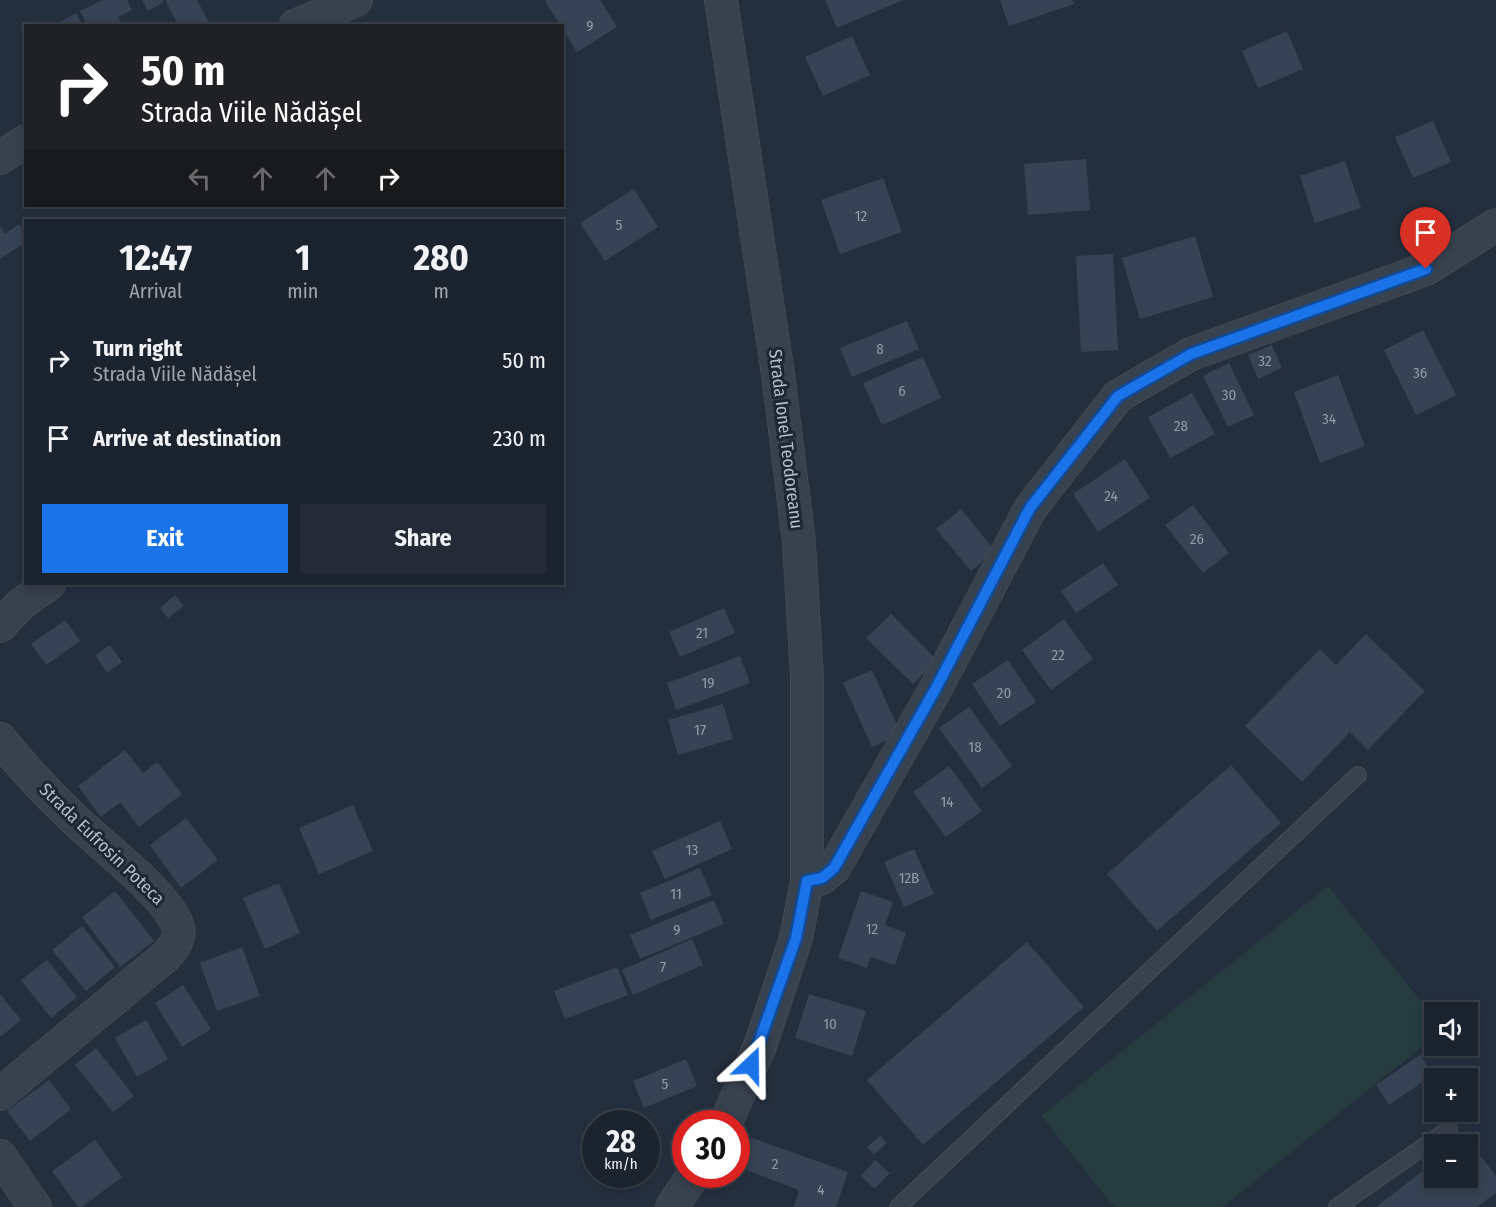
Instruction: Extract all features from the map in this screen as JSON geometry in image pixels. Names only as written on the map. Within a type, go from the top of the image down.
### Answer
[{"type":"street","points":[[300,24],[356,0]]},
{"type":"street","name":"Strada Ionel Teodoreanu","points":[[721,0],[759,236],[799,542],[807,678],[807,881],[796,938],[760,1046],[731,1110]]},
{"type":"street","points":[[0,158],[24,142]]},
{"type":"street","points":[[807,881],[822,878],[834,868],[936,688],[1030,508],[1118,396],[1191,354],[1426,269],[1496,225]]},
{"type":"street","points":[[0,626],[21,604],[48,585]]},
{"type":"street","name":"Strada Eufrosin Poteca","points":[[0,739],[68,814],[149,888],[169,910],[177,924],[179,935],[174,947],[166,956],[0,1094]]},
{"type":"street","points":[[0,1156],[35,1207]]},
{"type":"street","points":[[672,1207],[685,1188]]},
{"type":"lane","points":[[898,1207],[1358,775]]},
{"type":"lane","points":[[1338,1207],[1449,1128]]},
{"type":"green space","points":[[1328,886],[1424,1005],[1424,1045],[1223,1207],[1114,1207],[1041,1116]]},
{"type":"building","points":[[102,0],[127,0],[132,10],[118,17],[122,24],[87,24],[80,11]]},
{"type":"building","points":[[142,0],[163,0],[164,2],[148,11]]},
{"type":"building","points":[[165,0],[197,0],[210,24],[178,24]]},
{"type":"building","points":[[600,0],[617,27],[577,52],[564,31],[564,24],[559,24],[545,1]]},
{"type":"building","points":[[825,0],[903,0],[837,28]]},
{"type":"building","points":[[1000,0],[1072,0],[1074,4],[1009,26]]},
{"type":"building","points":[[76,13],[82,24],[57,24]]},
{"type":"building","points":[[1287,31],[1303,69],[1258,88],[1242,51]]},
{"type":"building","points":[[852,36],[870,75],[823,96],[805,57]]},
{"type":"building","points":[[1433,121],[1451,162],[1413,178],[1395,137]]},
{"type":"building","points":[[1086,159],[1090,210],[1028,215],[1024,164]]},
{"type":"building","points":[[1345,161],[1361,208],[1315,223],[1300,176]]},
{"type":"building","points":[[883,178],[902,232],[840,254],[821,200]]},
{"type":"building","points":[[634,189],[658,227],[605,261],[580,223]]},
{"type":"building","points":[[19,224],[24,231],[24,243],[0,259],[0,226],[5,234]]},
{"type":"building","points":[[1195,236],[1213,297],[1140,319],[1122,258]]},
{"type":"building","points":[[1113,254],[1118,350],[1081,352],[1076,256]]},
{"type":"building","points":[[907,321],[919,349],[852,377],[840,348]]},
{"type":"building","points":[[1423,330],[1456,395],[1416,415],[1384,350]]},
{"type":"building","points":[[1272,345],[1282,368],[1258,379],[1248,355]]},
{"type":"building","points":[[923,357],[941,398],[882,425],[863,383]]},
{"type":"building","points":[[1229,363],[1254,415],[1228,427],[1203,376]]},
{"type":"building","points":[[1338,375],[1365,446],[1320,463],[1294,392]]},
{"type":"building","points":[[1192,393],[1215,434],[1170,458],[1148,417]]},
{"type":"building","points":[[1125,459],[1150,498],[1098,532],[1073,494]]},
{"type":"building","points":[[1193,505],[1229,553],[1203,573],[1165,525]]},
{"type":"building","points":[[961,509],[995,551],[971,571],[936,529]]},
{"type":"building","points":[[1103,563],[1118,585],[1076,613],[1061,591]]},
{"type":"building","points":[[175,595],[184,606],[168,618],[160,608]]},
{"type":"building","points":[[724,608],[735,633],[680,657],[669,632]]},
{"type":"building","points":[[891,614],[937,660],[913,684],[866,638]]},
{"type":"building","points":[[1064,619],[1093,659],[1051,690],[1022,650]]},
{"type":"building","points":[[65,620],[80,641],[46,665],[31,644]]},
{"type":"building","points":[[1366,634],[1425,691],[1368,750],[1350,732],[1302,782],[1245,726],[1320,649],[1336,665]]},
{"type":"building","points":[[110,645],[122,662],[107,673],[95,655]]},
{"type":"building","points":[[740,656],[750,683],[676,710],[667,683]]},
{"type":"building","points":[[1008,660],[1036,702],[1000,726],[972,684]]},
{"type":"building","points":[[872,670],[901,734],[872,747],[843,683]]},
{"type":"building","points":[[723,704],[733,739],[678,755],[668,720]]},
{"type":"building","points":[[969,707],[1012,766],[982,788],[939,728]]},
{"type":"building","points":[[125,750],[143,773],[157,762],[182,794],[139,827],[120,802],[101,817],[78,786]]},
{"type":"building","points":[[1231,765],[1281,823],[1157,931],[1107,874]]},
{"type":"building","points":[[949,766],[982,811],[946,837],[913,792]]},
{"type":"building","points":[[353,805],[373,851],[319,874],[299,828]]},
{"type":"building","points":[[186,818],[218,860],[181,888],[150,845]]},
{"type":"building","points":[[720,821],[732,849],[665,879],[652,851]]},
{"type":"building","points":[[914,849],[934,894],[904,907],[884,862]]},
{"type":"building","points":[[700,868],[712,895],[651,920],[640,893]]},
{"type":"building","points":[[279,883],[300,933],[265,949],[243,898]]},
{"type":"building","points":[[115,891],[154,941],[120,967],[82,917]]},
{"type":"building","points":[[861,891],[893,902],[885,925],[906,933],[895,965],[871,957],[867,968],[838,958]]},
{"type":"building","points":[[714,900],[724,924],[640,959],[630,935]]},
{"type":"building","points":[[82,926],[115,967],[86,991],[52,950]]},
{"type":"building","points":[[692,939],[703,965],[633,995],[622,970]]},
{"type":"building","points":[[1027,942],[1084,1007],[923,1145],[867,1080]]},
{"type":"building","points":[[242,947],[260,996],[217,1011],[200,963]]},
{"type":"building","points":[[47,960],[77,997],[51,1018],[21,980]]},
{"type":"building","points":[[617,967],[628,995],[565,1019],[554,991]]},
{"type":"building","points":[[183,985],[211,1029],[182,1047],[155,1003]]},
{"type":"building","points":[[0,994],[21,1020],[0,1037]]},
{"type":"building","points":[[809,994],[866,1011],[852,1056],[795,1038]]},
{"type":"building","points":[[146,1020],[168,1059],[137,1077],[115,1038]]},
{"type":"building","points":[[96,1048],[134,1096],[113,1112],[75,1065]]},
{"type":"building","points":[[1420,1055],[1428,1068],[1424,1068],[1424,1081],[1389,1105],[1376,1085]]},
{"type":"building","points":[[686,1059],[697,1086],[644,1108],[633,1081]]},
{"type":"building","points":[[49,1080],[71,1109],[30,1141],[7,1111]]},
{"type":"building","points":[[880,1136],[887,1143],[874,1155],[867,1147]]},
{"type":"building","points":[[752,1138],[848,1172],[836,1207],[794,1207],[799,1190],[750,1171]]},
{"type":"building","points":[[95,1140],[122,1177],[82,1207],[78,1207],[52,1171]]},
{"type":"building","points":[[1478,1153],[1496,1176],[1496,1193],[1477,1207],[1376,1207],[1424,1170],[1424,1188],[1478,1188]]},
{"type":"building","points":[[875,1160],[890,1173],[875,1189],[861,1176]]},
{"type":"route","points":[[751,1065],[760,1046],[796,938],[807,881],[822,878],[834,868],[936,688],[1030,508],[1118,396],[1191,354],[1426,269]]}]
